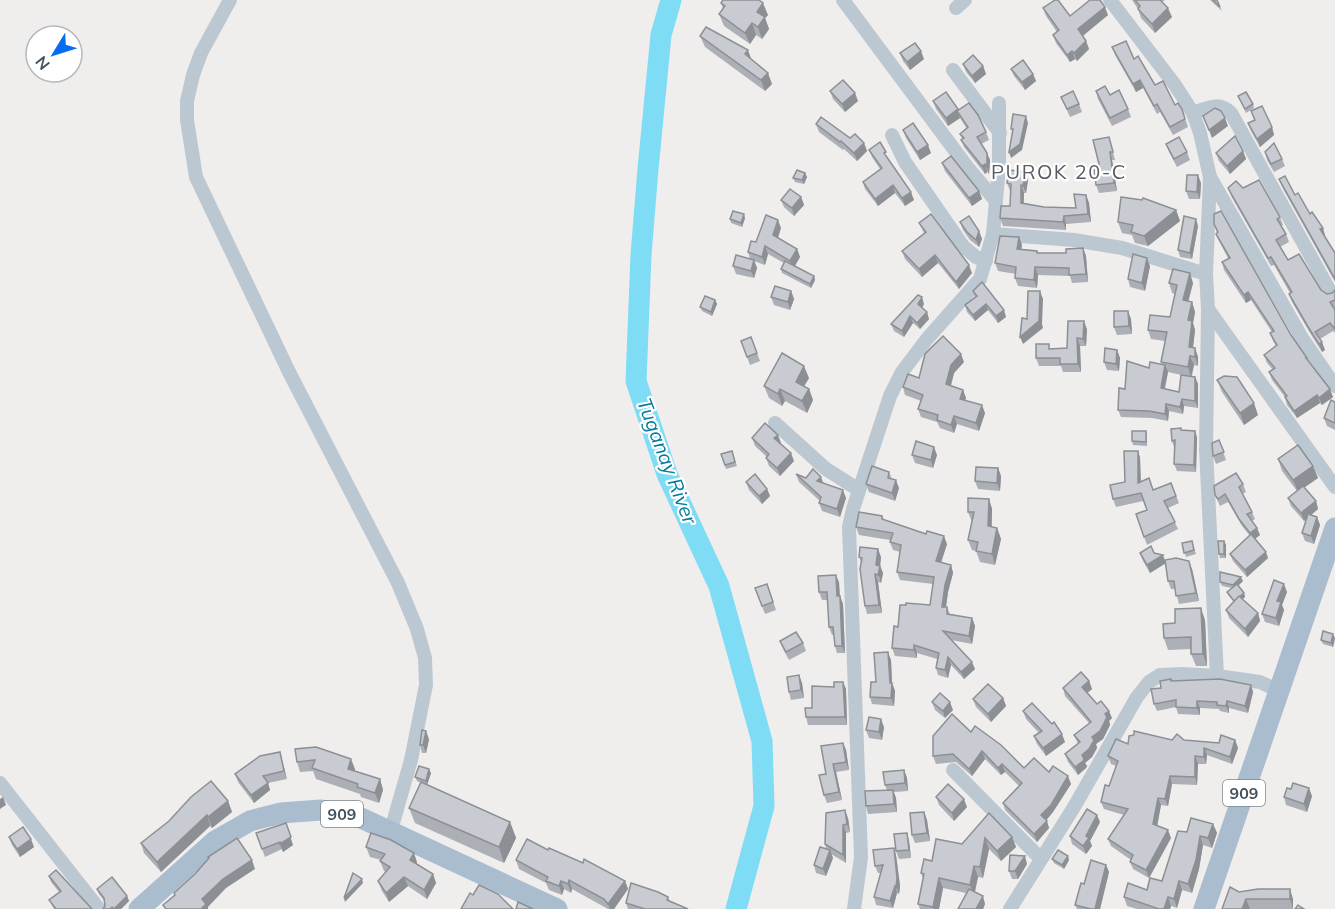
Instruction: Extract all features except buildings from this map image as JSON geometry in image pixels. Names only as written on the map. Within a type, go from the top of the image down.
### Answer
[{"type":"main road","name":"909","points":[[1204,909],[1335,528]]},
{"type":"main road","name":"909","points":[[139,909],[215,841],[250,821],[281,813],[321,810],[361,818],[391,830],[557,909]]},
{"type":"street","points":[[230,0],[201,53],[187,101],[187,120],[196,177],[289,372],[398,583],[417,629],[425,658],[426,685],[409,767],[391,830]]},
{"type":"street","points":[[843,0],[968,168],[996,201]]},
{"type":"street","points":[[1110,0],[1193,113],[1210,177],[1206,274],[1208,309],[1206,449],[1217,676]]},
{"type":"street","points":[[953,70],[1000,133]]},
{"type":"street","points":[[854,909],[861,857],[849,527],[890,396],[903,372],[945,317],[980,279],[993,234],[1000,133],[999,103]]},
{"type":"street","points":[[1193,113],[1215,105],[1226,108],[1231,113],[1331,293]]},
{"type":"street","points":[[892,135],[905,162],[956,237],[976,257],[986,261]]},
{"type":"street","points":[[1210,177],[1302,338],[1335,386]]},
{"type":"street","points":[[993,234],[1074,240],[1122,248],[1206,274]]},
{"type":"street","points":[[1208,309],[1335,487]]},
{"type":"street","points":[[774,423],[826,469],[859,490]]},
{"type":"street","points":[[1010,909],[1137,697],[1149,682],[1160,675],[1217,676],[1260,682],[1279,691]]},
{"type":"street","points":[[953,770],[1041,859]]},
{"type":"street","points":[[0,783],[99,909]]},
{"type":"waterway","name":"Tuganay River","points":[[671,0],[661,35],[648,169],[641,255],[636,381],[667,474],[719,586],[762,741],[764,806],[736,909]]},
{"type":"district","name":"PUROK 20-C","points":[[1059,172]]}]
